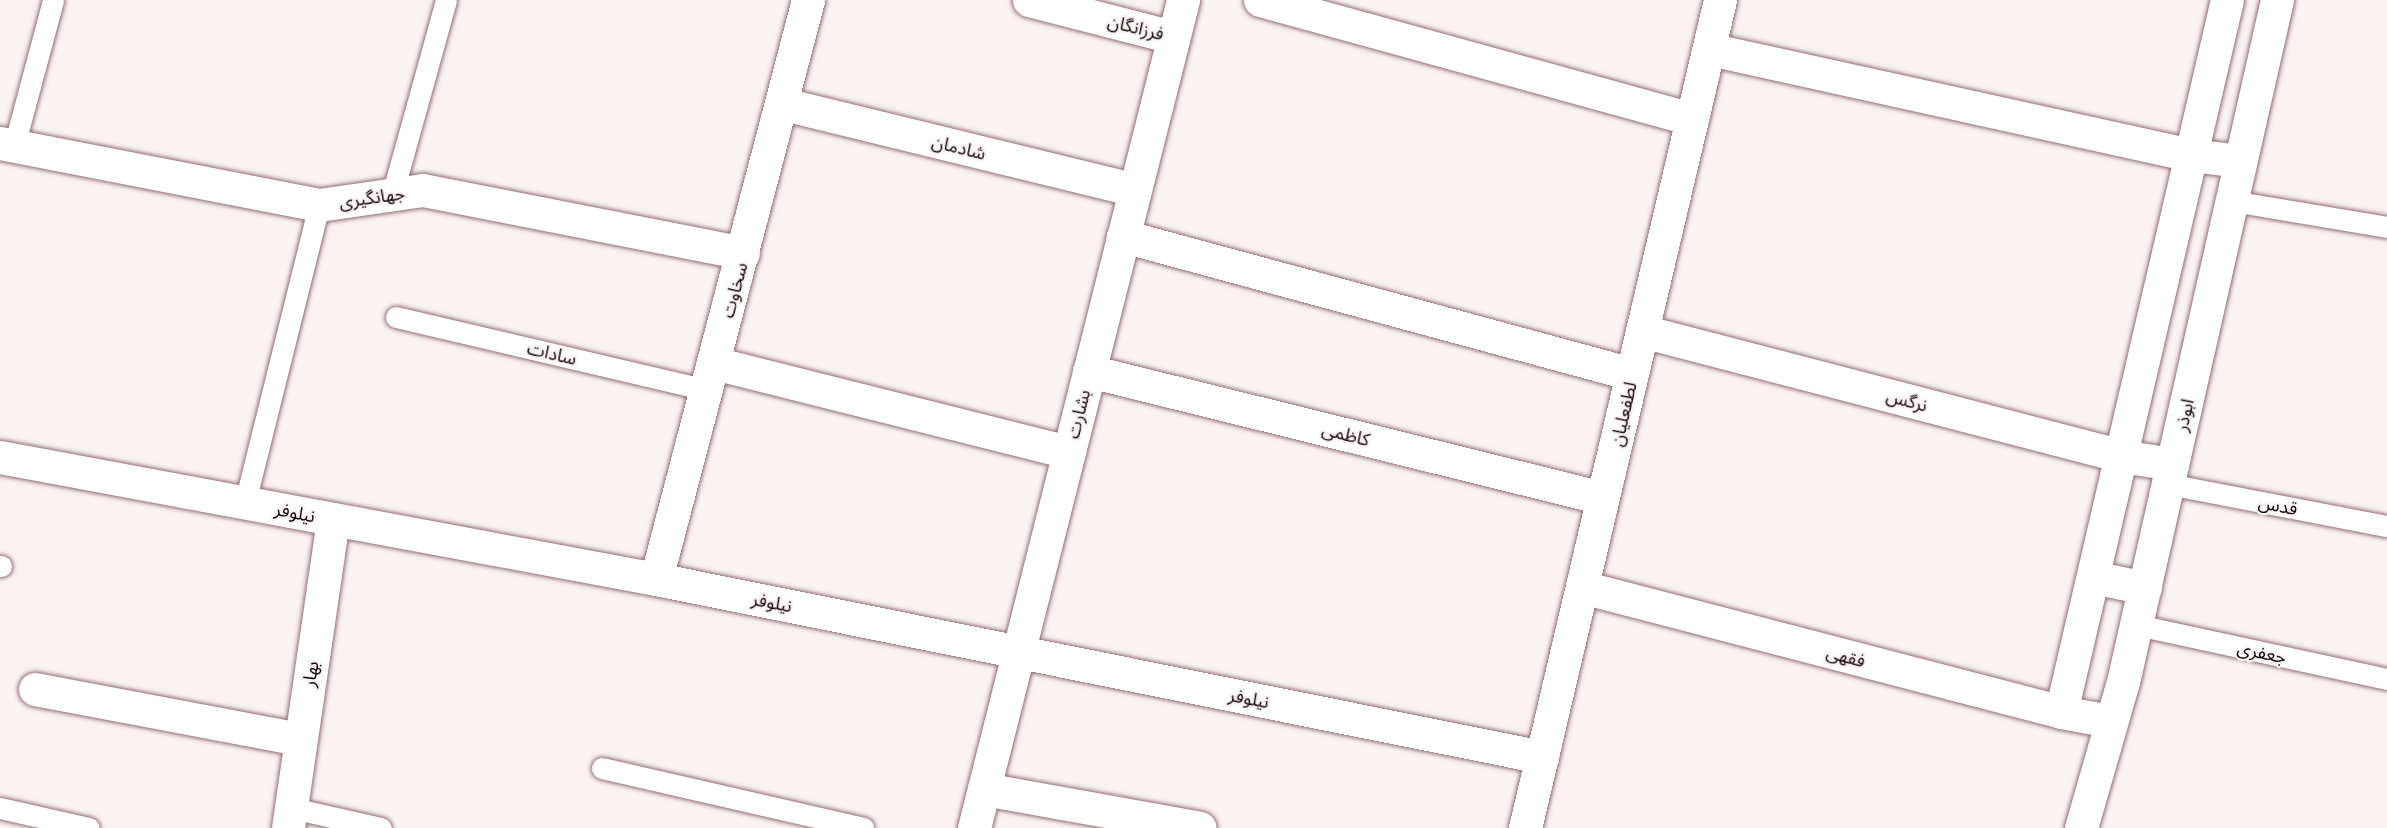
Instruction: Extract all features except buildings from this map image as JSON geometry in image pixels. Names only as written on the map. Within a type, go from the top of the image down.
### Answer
[{"type":"street","name":"سخاوت","points":[[656,579],[783,104],[808,0]]},
{"type":"street","name":"فرزانگان","points":[[1029,0],[1173,37]]},
{"type":"street","name":"بشارت","points":[[974,828],[1183,0]]},
{"type":"street","points":[[1260,0],[1692,119]]},
{"type":"street","name":"لطفعلیان","points":[[1525,828],[1720,0]]},
{"type":"street","points":[[2061,712],[2228,0]]},
{"type":"street","name":"ابوذر","points":[[2081,828],[2137,625],[2277,0]]},
{"type":"street","points":[[1709,49],[2191,155],[2239,162]]},
{"type":"street","name":"شادمان","points":[[783,104],[1135,190]]},
{"type":"street","name":"جهانگیری","points":[[7,145],[319,205],[423,190],[495,202],[743,253]]},
{"type":"street","points":[[1123,236],[1632,374]]},
{"type":"street","name":"نرگس","points":[[1642,331],[2121,456],[2170,474]]},
{"type":"street","name":"کاظمی","points":[[1089,371],[1604,498]]},
{"type":"street","points":[[711,376],[1069,452]]},
{"type":"street","name":"نیلوفر","points":[[0,458],[656,579],[1542,757]]},
{"type":"street","name":"بهار","points":[[290,818],[333,519]]},
{"type":"street","points":[[2093,577],[2145,588]]},
{"type":"street","name":"فقهی","points":[[1582,586],[2061,712],[2110,721]]},
{"type":"street","points":[[35,689],[300,739]]},
{"type":"street","points":[[984,789],[1200,828]]},
{"type":"lane","points":[[7,145],[53,0]]},
{"type":"lane","points":[[392,195],[446,0]]},
{"type":"lane","points":[[2232,201],[2387,227]]},
{"type":"lane","points":[[245,502],[319,205]]},
{"type":"lane","name":"سادات","points":[[396,317],[711,376]]},
{"type":"lane","name":"قدس","points":[[2170,474],[2387,526]]},
{"type":"lane","name":"جعفری","points":[[2137,625],[2387,679]]},
{"type":"lane","points":[[602,768],[863,828]]},
{"type":"lane","points":[[0,808],[89,828]]},
{"type":"lane","points":[[290,818],[381,828]]}]
